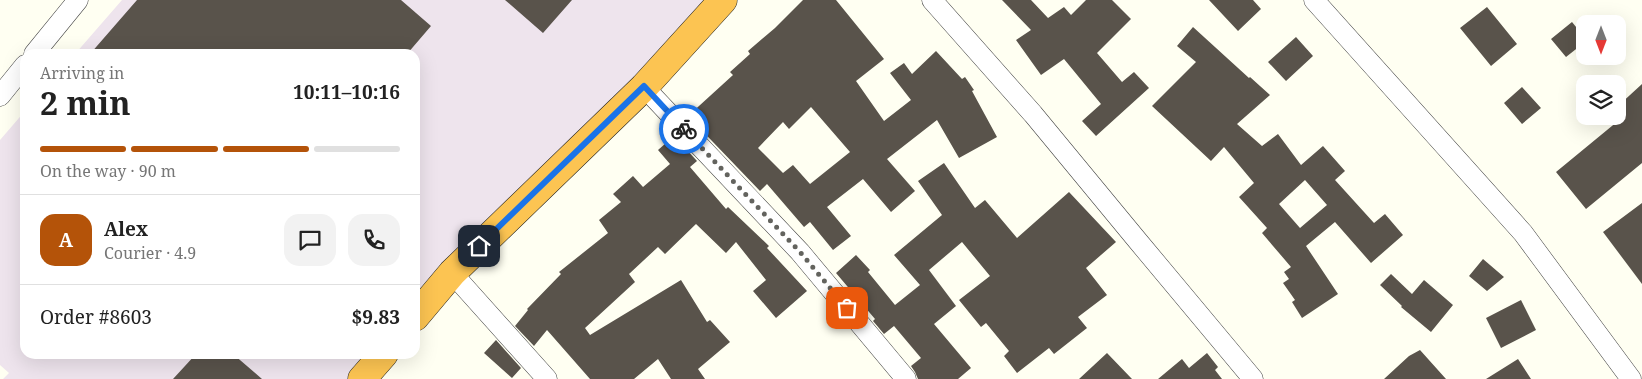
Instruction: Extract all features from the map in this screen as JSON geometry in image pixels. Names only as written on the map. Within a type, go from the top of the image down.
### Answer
[{"type":"highway","points":[[420,311],[452,273],[644,86],[723,0]]},
{"type":"highway","points":[[362,379],[380,359]]},
{"type":"street","points":[[38,49],[78,0]]},
{"type":"street","points":[[932,0],[1033,114],[1254,379]]},
{"type":"street","points":[[1314,0],[1523,233],[1631,379]]},
{"type":"street","points":[[0,96],[20,71]]},
{"type":"street","points":[[644,86],[800,252],[906,379]]},
{"type":"street","points":[[452,273],[546,379]]},
{"type":"shaded area","points":[[122,0],[709,0],[420,331],[420,49],[79,49]]},
{"type":"shaded area","points":[[20,117],[20,359],[396,359],[378,379],[3,379],[9,373],[0,365],[0,140]]},
{"type":"building","points":[[137,0],[401,0],[431,26],[411,49],[94,49]]},
{"type":"building","points":[[505,0],[572,0],[543,33]]},
{"type":"building","points":[[803,0],[836,0],[884,59],[856,81],[884,121],[911,100],[890,73],[904,63],[912,74],[936,51],[962,79],[965,77],[974,90],[972,91],[997,137],[959,158],[937,120],[887,159],[915,191],[891,212],[863,179],[827,207],[851,236],[833,250],[810,222],[804,227],[767,184],[760,191],[688,116],[733,75],[730,72],[750,54],[748,51]],"holes":[[[811,107],[850,152],[810,184],[793,165],[783,173],[758,148],[783,122],[789,129]]]},
{"type":"building","points":[[1002,0],[1031,0],[1048,18],[1064,7],[1071,15],[1086,0],[1112,0],[1131,19],[1097,53],[1122,82],[1134,72],[1149,88],[1096,136],[1082,121],[1101,104],[1064,59],[1041,75],[1016,40],[1031,30]]},
{"type":"building","points":[[1209,0],[1253,0],[1261,9],[1238,31]]},
{"type":"building","points":[[1487,7],[1517,44],[1491,66],[1460,28]]},
{"type":"building","points":[[1572,22],[1576,27],[1576,49],[1566,57],[1551,39]]},
{"type":"building","points":[[1193,27],[1270,95],[1237,124],[1262,146],[1278,134],[1301,165],[1323,146],[1345,171],[1335,180],[1374,223],[1385,214],[1403,235],[1371,263],[1335,222],[1306,246],[1338,294],[1302,318],[1292,302],[1295,300],[1283,283],[1289,279],[1284,272],[1291,267],[1262,233],[1267,228],[1239,197],[1254,183],[1224,147],[1211,161],[1152,106],[1196,62],[1177,46]],"holes":[[[1305,180],[1327,205],[1300,228],[1279,204]]]},
{"type":"building","points":[[1296,37],[1313,56],[1286,81],[1268,62]]},
{"type":"building","points":[[1642,84],[1642,163],[1586,209],[1556,172],[1613,125],[1626,125],[1626,99]]},
{"type":"building","points":[[1522,87],[1541,108],[1522,124],[1504,103]]},
{"type":"building","points":[[674,136],[697,161],[690,167],[726,209],[728,207],[769,246],[767,248],[807,291],[776,318],[753,291],[766,280],[736,242],[726,253],[696,224],[665,254],[658,247],[629,274],[635,282],[585,328],[590,335],[681,280],[707,322],[710,320],[730,342],[698,369],[705,379],[671,379],[658,359],[634,379],[590,379],[547,330],[534,346],[515,326],[527,309],[561,274],[559,272],[608,233],[599,220],[621,202],[613,194],[633,176],[643,187],[670,164],[658,150]]},
{"type":"building","points":[[944,163],[975,208],[985,200],[1017,238],[1069,192],[1116,242],[1086,268],[1107,295],[1078,317],[1087,328],[1054,354],[1049,348],[1017,373],[1004,356],[1009,351],[986,323],[981,327],[959,300],[990,276],[962,242],[929,270],[956,306],[934,324],[971,368],[958,379],[918,379],[911,366],[921,358],[894,326],[884,334],[873,321],[875,319],[836,273],[856,255],[870,270],[868,272],[895,305],[920,285],[894,255],[942,215],[918,181]]},
{"type":"building","points":[[1642,203],[1642,284],[1603,232]]},
{"type":"building","points":[[1483,259],[1504,277],[1487,291],[1469,276]]},
{"type":"building","points":[[1391,274],[1412,294],[1424,280],[1453,305],[1431,332],[1401,307],[1380,285]]},
{"type":"building","points":[[1521,300],[1536,330],[1501,348],[1486,318]]},
{"type":"building","points":[[496,340],[521,368],[512,378],[484,353]]},
{"type":"building","points":[[1420,350],[1446,379],[1384,379],[1409,356]]},
{"type":"building","points":[[1107,353],[1132,379],[1079,379]]},
{"type":"building","points":[[1207,353],[1218,367],[1215,370],[1222,379],[1158,379],[1182,359],[1189,368]]},
{"type":"building","points":[[191,359],[239,359],[262,379],[173,379]]},
{"type":"building","points":[[1518,359],[1531,379],[1486,379]]},
{"type":"way so far","points":[[684,129],[800,252],[847,308]]},
{"type":"route","points":[[479,246],[644,86],[684,129]]}]
